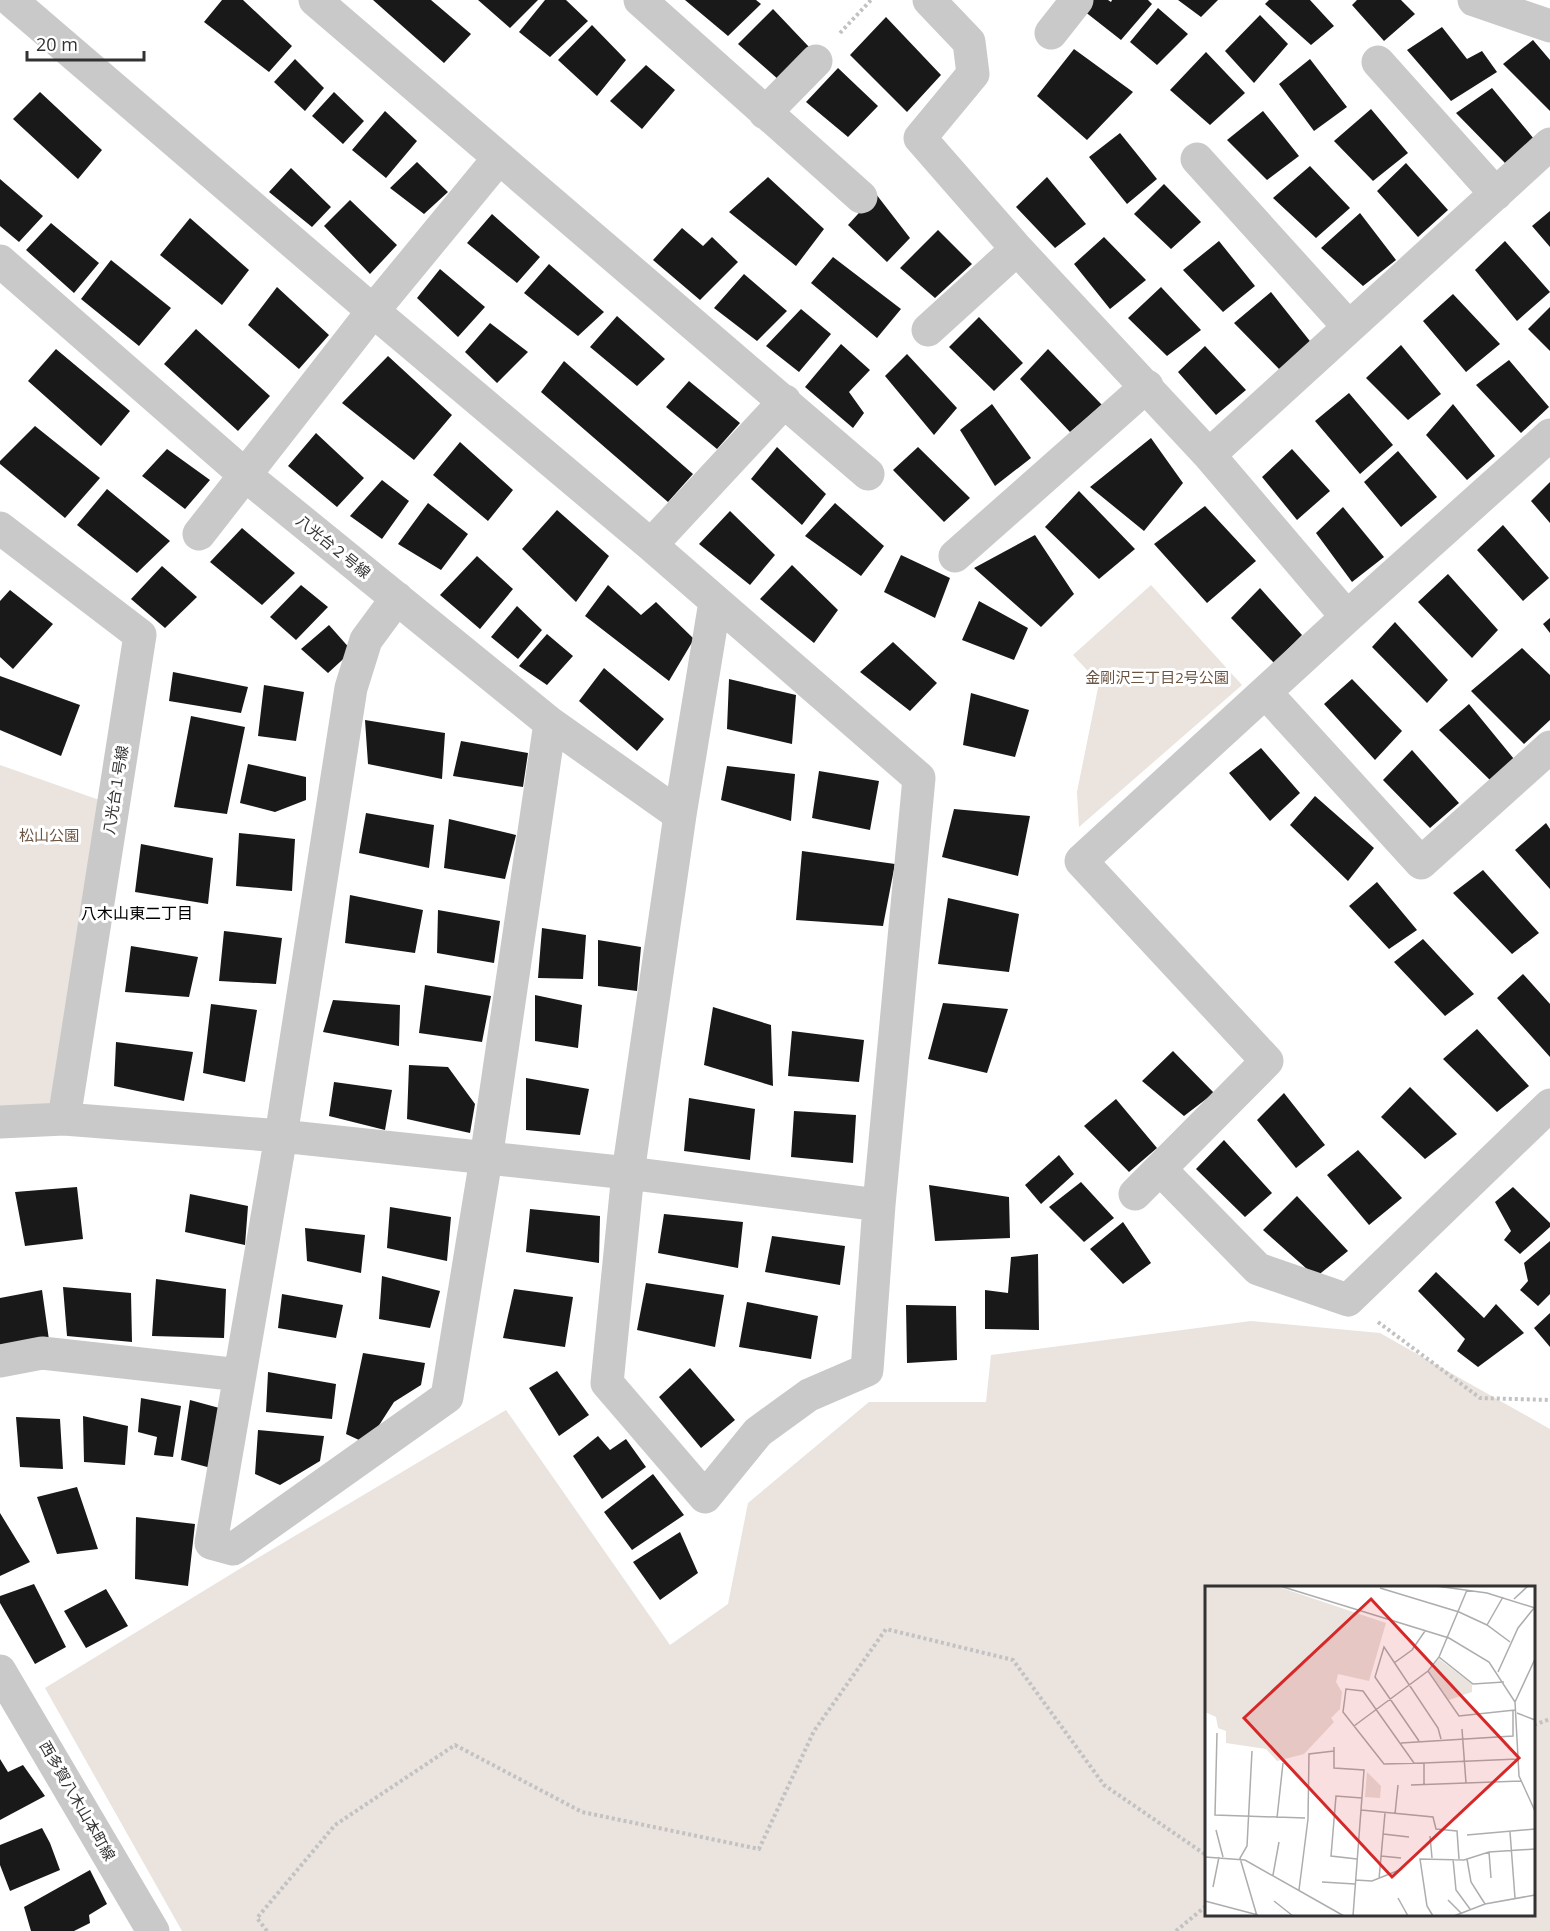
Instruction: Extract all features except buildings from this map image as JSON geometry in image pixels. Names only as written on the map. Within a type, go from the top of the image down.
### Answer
[{"type":"street","points":[[315,0],[868,474]]},
{"type":"street","points":[[640,0],[861,197]]},
{"type":"street","points":[[929,0],[969,42],[973,74],[920,138],[1017,249],[1209,455],[1347,616]]},
{"type":"street","points":[[1051,33],[1077,0]]},
{"type":"street","points":[[1474,0],[1550,26]]},
{"type":"street","points":[[9,6],[651,545],[919,778],[879,1206],[867,1370],[809,1395],[758,1432],[705,1497],[607,1383],[628,1173],[680,815],[715,602]]},
{"type":"street","points":[[765,113],[816,61]]},
{"type":"street","points":[[1378,62],[1496,194]]},
{"type":"street","points":[[1209,455],[1550,144]]},
{"type":"street","points":[[199,534],[373,311],[499,158]]},
{"type":"street","points":[[1197,159],[1348,326]]},
{"type":"street","points":[[928,330],[1017,249]]},
{"type":"street","name":"八光台２号線","points":[[0,261],[245,476],[550,723],[680,815]]},
{"type":"street","points":[[955,556],[1147,386]]},
{"type":"street","points":[[651,545],[785,402]]},
{"type":"street","points":[[1135,1194],[1267,1061],[1081,861],[1347,616],[1550,435]]},
{"type":"street","name":"八光台１号線","points":[[0,528],[140,635],[64,1119]]},
{"type":"street","points":[[398,598],[366,640],[351,688],[281,1136],[211,1543],[233,1550],[447,1397],[486,1159],[550,723]]},
{"type":"street","points":[[1266,693],[1421,863],[1550,747]]},
{"type":"street","points":[[1160,1169],[1258,1269],[1348,1300],[1550,1105]]},
{"type":"street","points":[[0,1122],[64,1119],[281,1136],[628,1173],[879,1206]]},
{"type":"street","points":[[0,1361],[42,1353],[240,1375]]},
{"type":"street","name":"西多賀八木山本町線","points":[[0,1671],[153,1931]]},
{"type":"path","points":[[844,28],[871,0]]},
{"type":"path","points":[[1348,1300],[1480,1398],[1550,1400]]},
{"type":"path","points":[[267,1931],[257,1918],[335,1825],[455,1745],[582,1812],[759,1849],[814,1731],[886,1629],[1013,1660],[1104,1785],[1205,1854]]},
{"type":"path","points":[[1535,1724],[1550,1719]]},
{"type":"path","points":[[1176,1931],[1205,1907]]},
{"type":"green space","name":"金剛沢三丁目2号公園","points":[[1151,585],[1242,685],[1079,827],[1077,792],[1099,683],[1073,655]]},
{"type":"green space","name":"松山公園","points":[[0,765],[105,802],[56,1111],[0,1118]]},
{"type":"green space","points":[[1251,1321],[1380,1333],[1550,1429],[1550,1931],[182,1931],[45,1688],[506,1410],[670,1645],[728,1604],[748,1503],[869,1402],[986,1402],[991,1355]]},
{"type":"district","name":"八木山東二丁目","points":[[137,913]]}]
